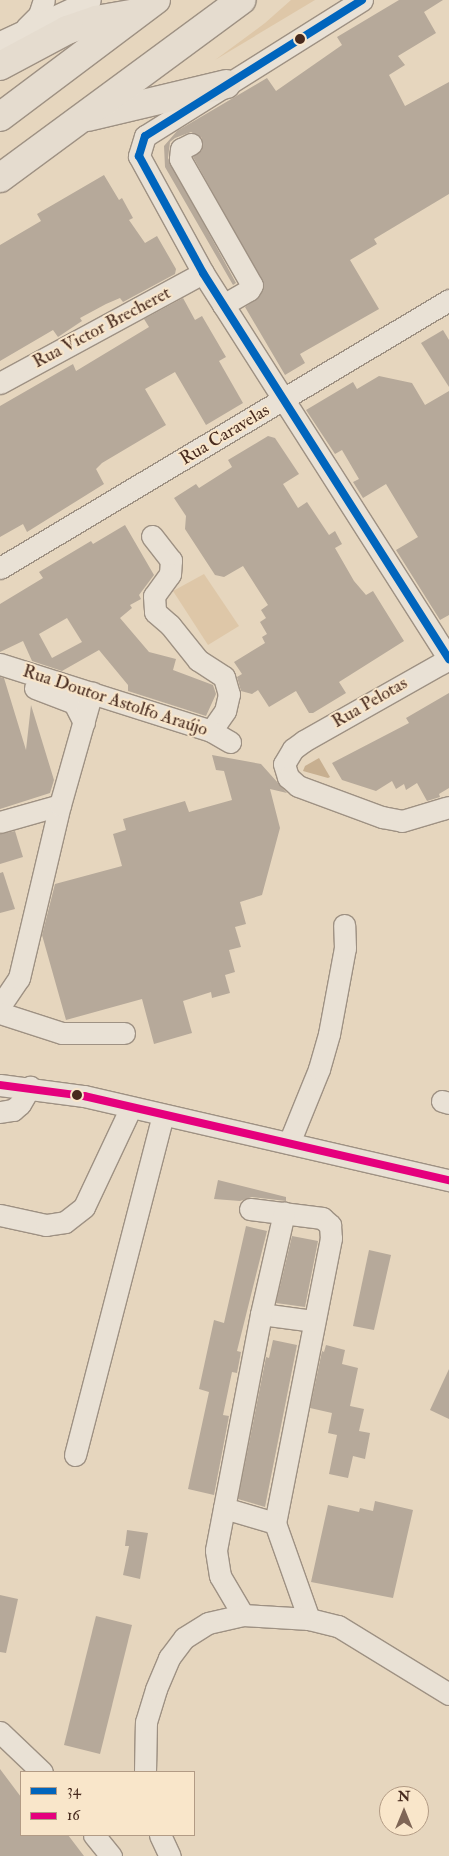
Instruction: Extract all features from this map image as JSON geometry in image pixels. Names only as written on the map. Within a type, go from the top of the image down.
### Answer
[{"type":"highway","points":[[0,178],[241,0]]},
{"type":"highway","points":[[0,66],[67,30],[148,6]]},
{"type":"highway","points":[[0,117],[148,6]]},
{"type":"highway","points":[[82,118],[226,84]]},
{"type":"street","points":[[25,29],[39,15],[44,0]]},
{"type":"street","points":[[0,42],[90,0]]},
{"type":"street","points":[[362,0],[145,136],[140,144],[139,156],[143,168],[203,273],[282,401],[449,659]]},
{"type":"street","points":[[191,144],[181,149],[180,159],[252,285],[249,290],[223,305]]},
{"type":"street","name":"Rua Victor Brecheret","points":[[0,383],[203,273]]},
{"type":"street","name":"Rua Caravelas","points":[[0,568],[449,300]]},
{"type":"street","points":[[152,536],[171,560],[170,574],[154,596],[154,612],[170,625],[198,660],[224,677],[229,694],[225,711],[211,732]]},
{"type":"street","name":"Rua Pelotas","points":[[449,659],[293,749],[284,764],[288,777],[298,786],[356,810],[402,820],[449,807]]},
{"type":"street","name":"Rua Doutor Astolfo Araújo","points":[[0,664],[92,692],[211,732],[230,742]]},
{"type":"street","points":[[0,672],[74,703],[84,723]]},
{"type":"street","points":[[0,1006],[19,978],[60,805],[92,692]]},
{"type":"street","points":[[0,822],[60,805]]},
{"type":"street","points":[[289,1143],[319,1069],[329,1034],[345,948],[344,925]]},
{"type":"street","points":[[0,1013],[62,1033],[124,1033]]},
{"type":"street","points":[[0,1085],[30,1087],[130,1107],[449,1180]]},
{"type":"street","points":[[0,1112],[20,1104],[30,1087]]},
{"type":"street","points":[[0,1215],[46,1225],[66,1222],[84,1207],[130,1107]]},
{"type":"street","points":[[75,1455],[163,1115]]},
{"type":"street","points":[[250,1209],[322,1218],[330,1225],[331,1238],[313,1321],[275,1523],[309,1619]]},
{"type":"street","points":[[243,1615],[220,1576],[216,1550],[261,1314],[284,1213]]},
{"type":"street","points":[[261,1314],[313,1321]]},
{"type":"street","points":[[224,1508],[275,1523]]},
{"type":"street","points":[[145,1771],[146,1722],[169,1658],[184,1638],[208,1624],[243,1615],[309,1619],[338,1626],[449,1694]]},
{"type":"street","points":[[0,1732],[41,1771]]},
{"type":"street","points":[[95,1836],[111,1856]]},
{"type":"street","points":[[160,1836],[170,1856]]},
{"type":"shaded area","points":[[291,0],[315,0],[215,60],[265,23]]},
{"type":"shaded area","points":[[204,574],[239,626],[208,645],[173,591]]},
{"type":"shaded area","points":[[319,758],[330,777],[303,771],[305,766]]},
{"type":"building","points":[[399,0],[443,0],[424,12],[436,33],[398,56],[405,65],[389,75],[405,106],[449,82],[449,194],[374,239],[377,244],[350,260],[379,309],[300,354],[305,363],[285,375],[245,307],[259,297],[264,285],[193,157],[202,150],[202,138],[191,132],[175,138],[170,142],[168,158],[236,283],[233,285],[165,167],[164,146],[177,131],[267,78],[276,91],[342,45],[337,37]]},
{"type":"building","points":[[104,175],[119,200],[122,198],[133,218],[129,220],[145,243],[157,236],[176,269],[175,274],[123,302],[120,298],[80,318],[82,321],[58,337],[53,330],[0,361],[0,245],[41,221],[37,214]]},
{"type":"building","points":[[183,298],[195,320],[202,316],[226,357],[219,361],[243,403],[206,425],[175,372],[145,389],[166,425],[102,463],[96,469],[104,484],[27,532],[23,524],[0,537],[0,406],[73,364],[76,371],[149,327],[144,319]]},
{"type":"building","points":[[443,330],[449,340],[449,387],[421,343]]},
{"type":"building","points":[[379,376],[412,383],[425,405],[449,391],[449,615],[440,620],[396,550],[418,537],[386,484],[363,498],[353,482],[359,479],[342,450],[335,454],[306,410],[353,382],[357,389]]},
{"type":"building","points":[[268,436],[275,438],[299,474],[283,484],[298,508],[307,502],[329,535],[335,531],[342,544],[335,548],[354,581],[366,595],[373,591],[404,641],[339,682],[346,693],[313,713],[309,713],[296,691],[269,707],[258,690],[252,694],[241,691],[237,677],[242,674],[234,662],[265,643],[262,637],[267,634],[260,622],[266,618],[261,610],[268,605],[243,566],[224,577],[215,575],[185,529],[186,516],[174,498],[196,484],[199,488],[232,467],[228,460]]},
{"type":"building","points":[[125,525],[154,575],[139,595],[141,599],[130,605],[132,608],[120,618],[149,652],[176,659],[173,670],[213,685],[216,694],[206,716],[128,691],[128,685],[99,650],[62,671],[32,661],[23,641],[0,652],[0,604],[43,578],[39,572],[91,541],[93,544]],"holes":[[[67,618],[82,642],[52,658],[39,634]]]},
{"type":"building","points":[[0,677],[4,678],[26,750],[31,705],[54,780],[50,793],[0,809]]},
{"type":"building","points":[[449,693],[449,788],[439,794],[440,797],[427,801],[417,783],[406,790],[404,784],[396,789],[392,781],[376,791],[342,780],[332,763],[409,723],[406,718]]},
{"type":"building","points":[[212,755],[261,764],[287,793],[270,789],[280,828],[262,895],[240,902],[246,924],[235,927],[241,947],[229,950],[235,972],[225,975],[230,993],[212,998],[211,992],[183,1001],[192,1033],[154,1044],[142,999],[66,1020],[42,935],[55,884],[122,866],[113,834],[126,830],[123,819],[185,801],[189,812],[232,800],[224,771],[216,770]]},
{"type":"building","points":[[15,831],[23,857],[0,864],[0,834]]},
{"type":"building","points":[[3,872],[15,909],[0,913],[0,873]]},
{"type":"building","points":[[218,1180],[286,1197],[286,1201],[252,1197],[240,1201],[214,1199]]},
{"type":"building","points":[[246,1226],[267,1231],[237,1351],[241,1352],[237,1373],[232,1372],[223,1415],[229,1416],[214,1495],[188,1489],[209,1392],[199,1389],[214,1320],[224,1323]]},
{"type":"building","points":[[292,1236],[318,1241],[305,1307],[276,1303]]},
{"type":"building","points":[[369,1250],[391,1255],[374,1330],[353,1326]]},
{"type":"building","points":[[273,1340],[297,1345],[265,1507],[238,1499],[266,1357],[269,1358]]},
{"type":"building","points":[[326,1345],[345,1350],[342,1364],[358,1368],[350,1406],[364,1409],[359,1431],[370,1433],[365,1459],[353,1456],[348,1478],[329,1474],[337,1435],[328,1433],[332,1413],[310,1408],[322,1351],[324,1352]]},
{"type":"building","points":[[449,1369],[449,1419],[430,1410]]},
{"type":"building","points":[[375,1501],[413,1510],[393,1598],[311,1582],[328,1505],[359,1512],[360,1508],[373,1511]]},
{"type":"building","points":[[127,1530],[148,1533],[140,1579],[123,1575],[129,1546],[125,1546]]},
{"type":"building","points":[[0,1595],[18,1599],[6,1653],[0,1652]]},
{"type":"building","points":[[96,1616],[132,1625],[100,1754],[64,1745]]},
{"type":"building","points":[[0,1769],[20,1796],[20,1836],[69,1836],[84,1856],[0,1856]]},
{"type":"transit line","name":"34","points":[[362,0],[145,136],[139,156],[203,273],[449,659]]},
{"type":"transit line","name":"16","points":[[0,1085],[84,1096],[449,1180]]}]
